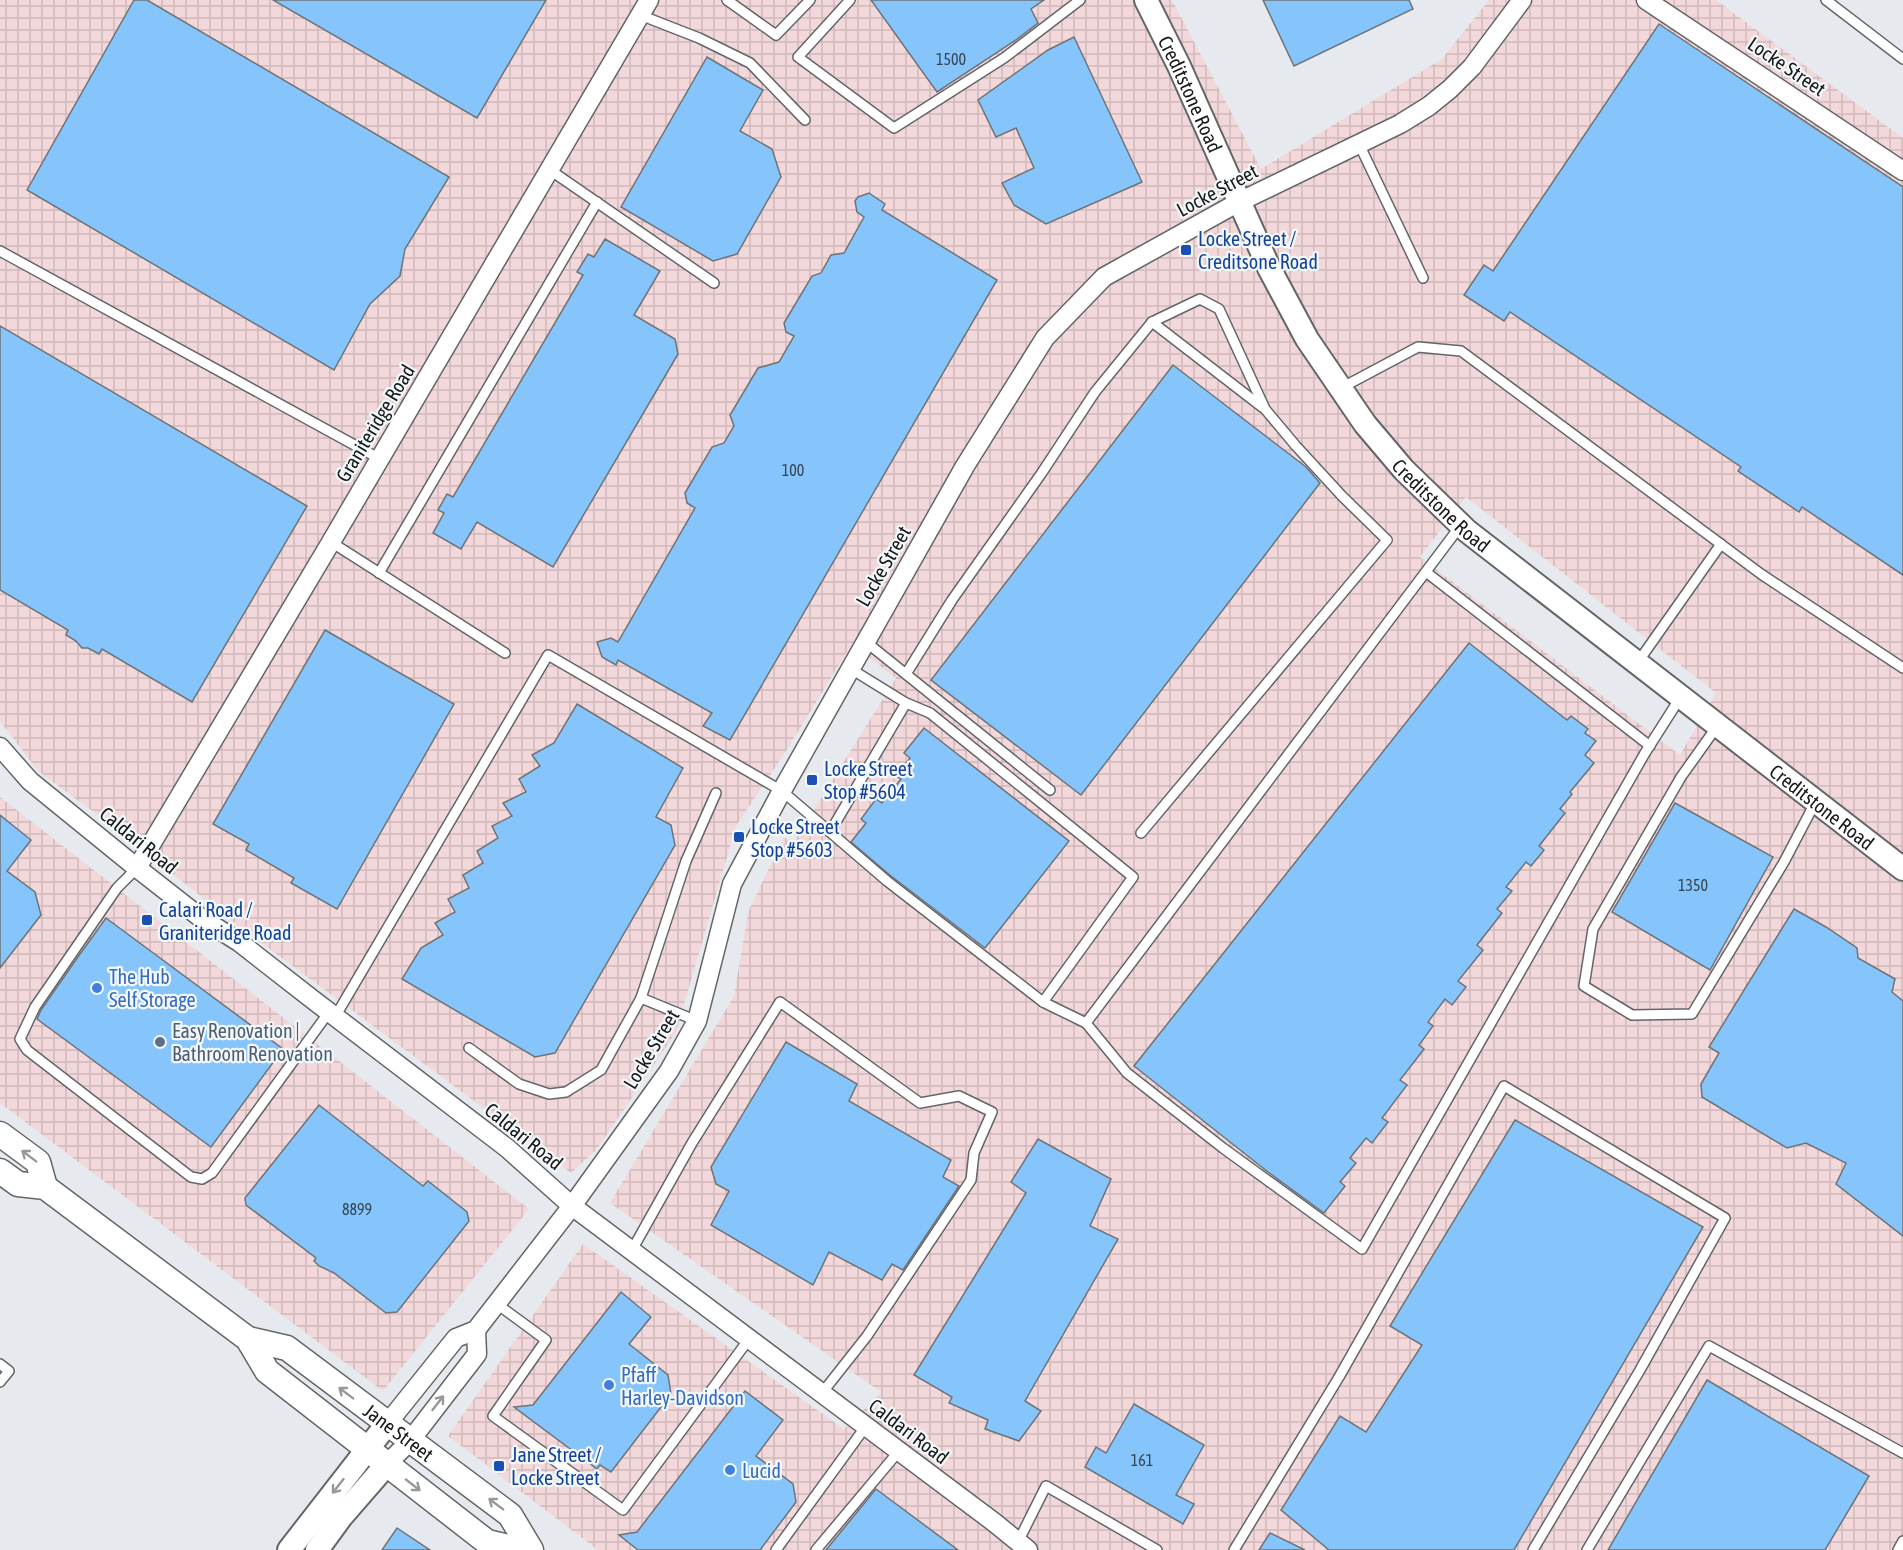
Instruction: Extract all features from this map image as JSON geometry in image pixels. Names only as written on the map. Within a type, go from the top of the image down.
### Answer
[{"type":"main road","points":[[0,1134],[38,1162],[45,1187]]},
{"type":"main road","name":"Jane Street","points":[[0,1171],[18,1184],[45,1187],[248,1338],[287,1348],[510,1515],[531,1550]]},
{"type":"main road","name":"Jane Street","points":[[248,1338],[267,1371],[487,1542],[522,1550]]},
{"type":"street","name":"Creditstone Road","points":[[1146,0],[1179,66],[1269,268],[1296,319],[1365,424],[1404,470],[1461,525],[1903,869]]},
{"type":"street","name":"Locke Street","points":[[387,1424],[456,1338],[476,1330],[497,1304],[572,1206],[669,1071],[697,1021],[732,884],[965,466],[1044,339],[1104,277],[1239,202],[1400,124],[1450,89],[1472,67],[1522,0]]},
{"type":"street","name":"Locke Street","points":[[1646,0],[1903,171]]},
{"type":"street","name":"Graniteridge Road","points":[[137,868],[645,7]]},
{"type":"street","name":"Caldari Road","points":[[0,747],[30,781],[201,918],[239,942],[507,1148],[572,1206],[1023,1546]]},
{"type":"street","points":[[317,1550],[341,1517],[410,1441],[477,1354],[476,1330]]},
{"type":"street","points":[[289,1550],[387,1424]]},
{"type":"lane","points":[[727,0],[776,35],[810,0]]},
{"type":"lane","points":[[850,0],[798,57],[894,128],[1004,58],[1079,0]]},
{"type":"lane","points":[[1826,0],[1903,59]]},
{"type":"lane","points":[[645,7],[699,38],[750,63],[805,120]]},
{"type":"lane","points":[[1359,144],[1424,278]]},
{"type":"lane","points":[[550,170],[714,283]]},
{"type":"lane","points":[[379,573],[597,202]]},
{"type":"lane","points":[[0,251],[380,459]]},
{"type":"lane","points":[[906,674],[952,600],[1041,474],[1095,392],[1152,322],[1200,299],[1219,309],[1265,409]]},
{"type":"lane","points":[[1142,833],[1387,540],[1311,463],[1265,409],[1152,322]]},
{"type":"lane","points":[[1341,388],[1418,347],[1461,351],[1761,574],[1903,668]]},
{"type":"lane","points":[[1086,1023],[1461,525]]},
{"type":"lane","points":[[331,542],[505,653]]},
{"type":"lane","points":[[1638,662],[1722,544]]},
{"type":"lane","points":[[1426,572],[1650,746]]},
{"type":"lane","points":[[866,642],[1050,790]]},
{"type":"lane","points":[[137,868],[117,888],[34,1007],[20,1039],[27,1050],[191,1177],[202,1179],[212,1173],[332,1015],[548,655],[782,791],[887,881],[1043,1002],[1086,1023],[1127,1073],[1223,1148],[1362,1249],[1650,746],[1682,696]]},
{"type":"lane","points":[[851,669],[906,704],[930,713],[1133,877],[1043,1002]]},
{"type":"lane","points":[[830,832],[906,704]]},
{"type":"lane","points":[[1718,725],[1681,777],[1593,929],[1584,986],[1632,1015],[1692,1014],[1784,862],[1816,801]]},
{"type":"lane","points":[[469,1048],[519,1084],[549,1094],[566,1092],[601,1070],[641,998],[686,861],[716,793]]},
{"type":"lane","points":[[641,998],[697,1021]]},
{"type":"lane","points":[[632,1251],[692,1143],[780,1002],[920,1103],[959,1096],[992,1112],[974,1153],[971,1180],[867,1336],[822,1393]]},
{"type":"lane","points":[[1234,1550],[1339,1377],[1504,1086],[1725,1218],[1640,1370],[1533,1550]]},
{"type":"lane","points":[[497,1304],[546,1340],[493,1416],[622,1510],[749,1339]]},
{"type":"lane","points":[[1587,1550],[1709,1346],[1903,1453]]},
{"type":"lane","points":[[0,1364],[9,1371],[0,1382]]},
{"type":"lane","points":[[777,1550],[866,1426]]},
{"type":"lane","points":[[816,1550],[899,1451]]},
{"type":"lane","points":[[1023,1546],[1046,1486],[1157,1550]]},
{"type":"lane","points":[[1898,1550],[1903,1541]]},
{"type":"shaded area","points":[[0,0],[1172,0],[1261,169],[1442,59],[1489,0],[1716,0],[1903,138],[1903,1550],[598,1550],[448,1436],[583,1244],[844,1429],[881,1392],[610,1203],[734,996],[748,912],[784,837],[793,843],[896,678],[852,644],[786,751],[736,826],[676,1032],[597,1149],[571,1173],[220,912],[125,835],[38,771],[0,721]],"holes":[[[1466,497],[1716,693],[1680,755],[1420,557]]]},
{"type":"shaded area","points":[[0,797],[529,1209],[383,1391],[0,1103]]},
{"type":"building","points":[[134,0],[147,0],[449,177],[405,249],[400,276],[370,304],[334,370],[27,190]]},
{"type":"building","points":[[273,0],[546,0],[477,118]]},
{"type":"building","points":[[871,0],[1044,0],[1031,9],[1038,23],[937,92]]},
{"type":"building","points":[[1263,0],[1409,0],[1413,9],[1294,66]]},
{"type":"building","points":[[1659,24],[1903,187],[1903,575],[1802,507],[1799,512],[1738,471],[1741,467],[1510,312],[1504,321],[1464,295],[1484,265],[1493,271]]},
{"type":"building","points":[[1074,37],[1142,182],[1046,224],[1014,205],[1002,183],[1034,168],[1016,128],[996,137],[978,100],[1048,50]]},
{"type":"building","points":[[707,57],[763,90],[740,131],[772,149],[781,177],[737,254],[713,261],[621,207]]},
{"type":"building","points":[[869,193],[885,204],[882,210],[997,280],[730,740],[703,726],[712,713],[618,660],[616,665],[602,657],[597,642],[611,638],[618,642],[695,508],[687,503],[685,493],[712,447],[724,443],[734,426],[730,415],[758,368],[779,362],[794,336],[786,332],[784,323],[812,276],[821,273],[831,255],[844,253],[864,217],[857,212],[855,201],[858,197]]},
{"type":"building","points":[[605,239],[660,271],[634,315],[675,339],[678,354],[553,567],[477,522],[461,549],[433,533],[444,513],[438,510],[447,494],[453,497],[583,275],[577,272],[588,254],[594,257]]},
{"type":"building","points":[[0,326],[307,506],[192,702],[102,649],[99,654],[88,648],[82,648],[66,635],[68,630],[0,590]]},
{"type":"building","points":[[1173,365],[1306,467],[1320,483],[1081,795],[931,680]]},
{"type":"building","points":[[325,630],[454,704],[337,909],[291,883],[294,878],[246,850],[249,844],[213,824]]},
{"type":"building","points":[[1469,643],[1567,720],[1571,716],[1588,729],[1585,733],[1596,741],[1585,755],[1594,763],[1570,792],[1572,794],[1560,809],[1565,813],[1539,846],[1544,850],[1531,866],[1526,862],[1506,887],[1512,891],[1497,909],[1502,913],[1477,945],[1483,950],[1458,981],[1466,987],[1452,1005],[1445,999],[1428,1022],[1433,1026],[1419,1045],[1424,1049],[1400,1080],[1407,1085],[1382,1118],[1388,1122],[1372,1143],[1366,1138],[1350,1158],[1356,1163],[1340,1182],[1345,1186],[1324,1213],[1268,1172],[1134,1066]]},
{"type":"building","points":[[577,704],[683,768],[656,817],[671,825],[675,845],[555,1053],[535,1057],[402,979],[421,948],[443,935],[435,923],[455,912],[448,899],[469,888],[463,875],[483,863],[477,851],[498,838],[492,826],[512,816],[503,803],[526,792],[519,779],[540,766],[532,755],[554,743]]},
{"type":"building","points":[[924,728],[1069,841],[985,948],[891,876],[851,842],[866,823],[861,819],[876,799],[882,803],[901,779],[896,776],[910,758],[904,753]]},
{"type":"building","points":[[1675,803],[1773,857],[1710,970],[1612,912]]},
{"type":"building","points":[[0,815],[31,840],[7,871],[35,892],[41,915],[0,968]]},
{"type":"building","points":[[1794,909],[1857,948],[1858,958],[1895,979],[1892,992],[1903,1001],[1903,1236],[1836,1184],[1846,1163],[1806,1143],[1787,1148],[1702,1097],[1701,1084],[1719,1053],[1709,1047]]},
{"type":"building","points":[[106,918],[283,1049],[211,1147],[37,1019]]},
{"type":"building","points":[[786,1042],[857,1084],[849,1101],[951,1160],[943,1177],[959,1186],[903,1270],[892,1264],[882,1280],[829,1252],[813,1285],[711,1225],[729,1191],[716,1184],[711,1167]]},
{"type":"building","points":[[319,1105],[423,1186],[428,1181],[467,1212],[469,1221],[397,1312],[386,1313],[334,1273],[319,1266],[314,1261],[316,1258],[246,1205],[245,1198]]},
{"type":"building","points":[[1515,1120],[1703,1227],[1514,1550],[1329,1550],[1281,1510],[1340,1416],[1366,1432],[1422,1345],[1390,1326]]},
{"type":"building","points":[[1038,1139],[1111,1179],[1090,1226],[1118,1239],[1025,1401],[1041,1411],[1019,1441],[985,1429],[988,1420],[949,1403],[952,1397],[914,1375],[1026,1193],[1011,1182]]},
{"type":"building","name":"Pfaff Harley-Davidson","points":[[621,1292],[651,1317],[629,1344],[668,1375],[671,1394],[611,1472],[600,1465],[597,1469],[514,1407],[533,1405]]},
{"type":"building","points":[[1707,1380],[1869,1476],[1825,1550],[1608,1550]]},
{"type":"building","name":"Lucid","points":[[745,1391],[783,1420],[756,1456],[793,1484],[796,1502],[760,1550],[638,1550],[619,1535],[637,1532]]},
{"type":"building","points":[[1134,1404],[1204,1445],[1176,1495],[1194,1504],[1183,1524],[1085,1467],[1096,1447],[1106,1453]]},
{"type":"building","points":[[876,1489],[958,1550],[826,1550]]},
{"type":"building","points":[[397,1528],[430,1550],[382,1550]]},
{"type":"building","points":[[1270,1533],[1305,1550],[1259,1550]]},
{"type":"place","name":"Locke Street / Creditsone Road","points":[[1186,250]]},
{"type":"place","name":"Locke Street Stop #5604","points":[[812,780]]},
{"type":"place","name":"Locke Street Stop #5603","points":[[739,837]]},
{"type":"place","name":"Calari Road / Graniteridge Road","points":[[147,920]]},
{"type":"place","name":"The Hub Self Storage","points":[[97,988]]},
{"type":"place","name":"Easy Renovation | Bathroom Renovation","points":[[160,1042]]},
{"type":"place","name":"Pfaff Harley-Davidson","points":[[609,1385]]},
{"type":"place","name":"Jane Street / Locke Street","points":[[499,1466]]},
{"type":"place","name":"Lucid","points":[[730,1470]]}]
